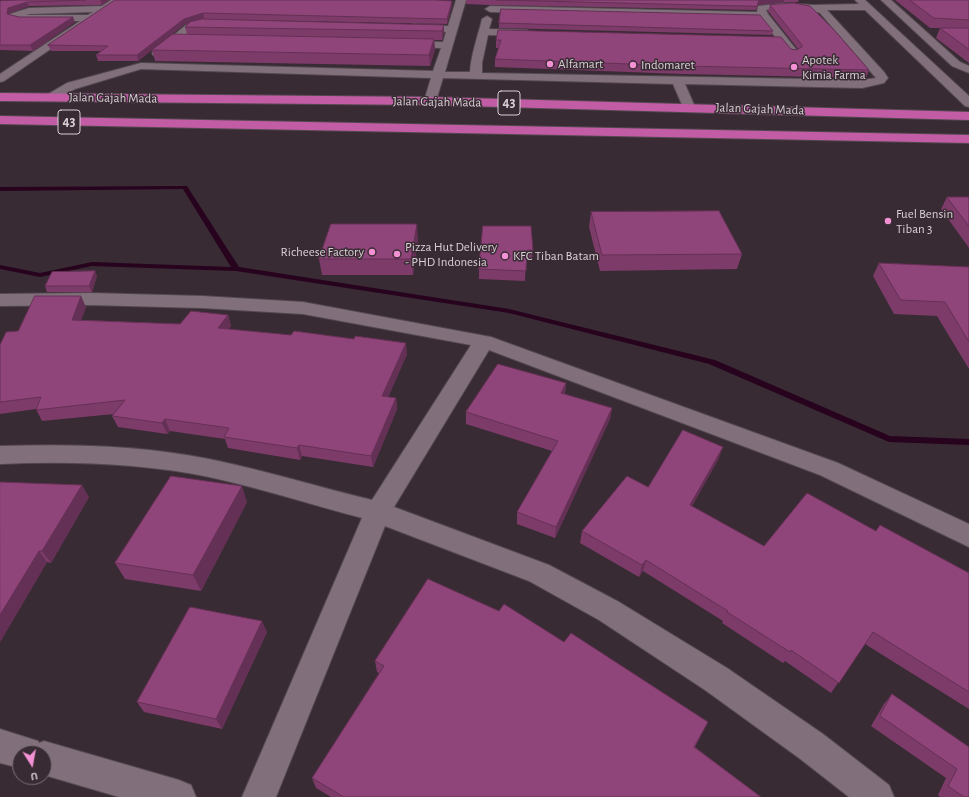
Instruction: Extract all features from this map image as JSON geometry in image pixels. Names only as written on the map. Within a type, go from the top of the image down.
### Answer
[{"type":"highway","name":"Jalan Gajah Mada","points":[[0,97],[430,101],[689,107],[969,116]]},
{"type":"highway","points":[[542,104],[543,130]]},
{"type":"highway","name":"Jalan Gajah Mada","points":[[0,120],[969,139]]},
{"type":"street","points":[[0,79],[117,0]]},
{"type":"street","points":[[569,0],[570,10]]},
{"type":"street","points":[[886,0],[923,32],[956,64],[969,70]]},
{"type":"street","points":[[430,101],[453,29],[459,1]]},
{"type":"street","points":[[476,76],[476,63],[491,4],[570,10],[763,15]]},
{"type":"street","points":[[794,53],[763,15],[761,8],[864,4],[969,103]]},
{"type":"street","points":[[49,98],[71,86],[141,66],[678,81],[862,84],[880,81],[880,74],[823,11],[816,7]]},
{"type":"street","points":[[90,18],[21,18],[13,16],[18,13],[29,12],[103,9]]},
{"type":"street","points":[[141,66],[189,27],[195,24],[221,22]]},
{"type":"street","points":[[406,27],[453,29]]},
{"type":"street","points":[[483,32],[538,34]]},
{"type":"street","points":[[923,32],[939,33]]},
{"type":"street","points":[[767,39],[782,40]]},
{"type":"street","points":[[172,40],[188,40]]},
{"type":"street","points":[[392,44],[448,45]]},
{"type":"street","points":[[678,81],[689,107]]},
{"type":"street","points":[[0,300],[105,299],[202,302],[303,308],[484,342],[829,469],[969,536]]},
{"type":"street","points":[[259,797],[378,512],[484,342]]},
{"type":"street","points":[[0,455],[57,453],[118,455],[209,468],[378,512],[539,573],[609,611],[723,684],[811,746],[877,797]]},
{"type":"street","points":[[0,746],[12,749]]},
{"type":"street","points":[[52,760],[179,797]]},
{"type":"building","points":[[86,0],[27,2],[8,8],[7,14],[19,17],[73,17],[30,45],[0,45],[0,1]]},
{"type":"building","points":[[115,0],[452,1],[447,19],[203,13],[184,19],[137,55],[96,55],[108,46],[48,45]]},
{"type":"building","points":[[497,0],[759,0],[757,6]]},
{"type":"building","points":[[910,0],[969,0],[969,20],[934,18]]},
{"type":"building","points":[[794,3],[810,6],[835,31],[869,70],[683,66],[495,59],[501,40],[496,40],[498,30],[781,37],[791,49],[796,50],[802,47],[802,45],[770,5]]},
{"type":"building","points":[[501,9],[760,15],[773,31],[499,23]]},
{"type":"building","points":[[202,19],[444,25],[442,31],[185,27],[190,22]]},
{"type":"building","points":[[940,28],[969,28],[969,49]]},
{"type":"building","points":[[173,34],[434,39],[429,55],[152,50]]},
{"type":"building","points":[[947,197],[969,197],[969,226]]},
{"type":"building","points":[[719,211],[742,254],[602,255],[591,212]]},
{"type":"building","points":[[331,224],[417,224],[411,259],[319,259]]},
{"type":"building","points":[[483,226],[531,226],[533,250],[527,250],[526,271],[479,269]]},
{"type":"building","points":[[879,263],[969,267],[969,342],[945,302],[901,300]]},
{"type":"building","points":[[95,271],[89,286],[45,286],[52,272]]},
{"type":"building","points":[[35,296],[81,296],[72,320],[180,324],[191,311],[228,315],[218,328],[291,335],[294,331],[354,339],[355,336],[406,343],[382,396],[396,398],[371,456],[299,445],[297,448],[224,437],[229,428],[165,419],[162,423],[112,416],[125,400],[36,410],[41,397],[0,402],[0,345],[6,332],[18,331]]},
{"type":"building","points":[[498,364],[566,383],[561,393],[612,408],[556,527],[517,512],[558,441],[466,412]]},
{"type":"building","points":[[683,430],[723,447],[690,505],[764,546],[807,493],[876,531],[880,525],[969,573],[969,692],[873,632],[839,683],[791,650],[790,652],[646,560],[642,565],[582,531],[627,476],[648,487]]},
{"type":"building","points":[[171,476],[242,486],[193,575],[115,563]]},
{"type":"building","points":[[0,482],[82,485],[42,551],[39,551],[0,615]]},
{"type":"building","points":[[428,579],[499,611],[504,604],[564,642],[571,633],[708,722],[694,747],[761,797],[344,797],[312,778],[384,666],[375,661]]},
{"type":"building","points":[[190,607],[262,621],[216,719],[137,702]]},
{"type":"building","points":[[892,694],[969,747],[969,797],[964,797],[948,786],[957,769],[880,716]]},
{"type":"waterway","points":[[0,189],[185,187],[236,269]]},
{"type":"waterway","points":[[0,267],[40,275],[92,264],[236,269]]},
{"type":"waterway","points":[[236,269],[509,311],[712,362],[889,439],[969,442]]},
{"type":"place","name":"Alfamart","points":[[550,64]]},
{"type":"place","name":"Indomaret","points":[[633,65]]},
{"type":"place","name":"Apotek Kimia Farma","points":[[794,67]]},
{"type":"place","name":"Fuel Bensin Tiban 3","points":[[888,221]]},
{"type":"place","name":"Richeese Factory","points":[[372,252]]},
{"type":"place","name":"Pizza Hut Delivery - PHD Indonesia","points":[[397,254]]},
{"type":"place","name":"KFC Tiban Batam","points":[[505,256]]}]
